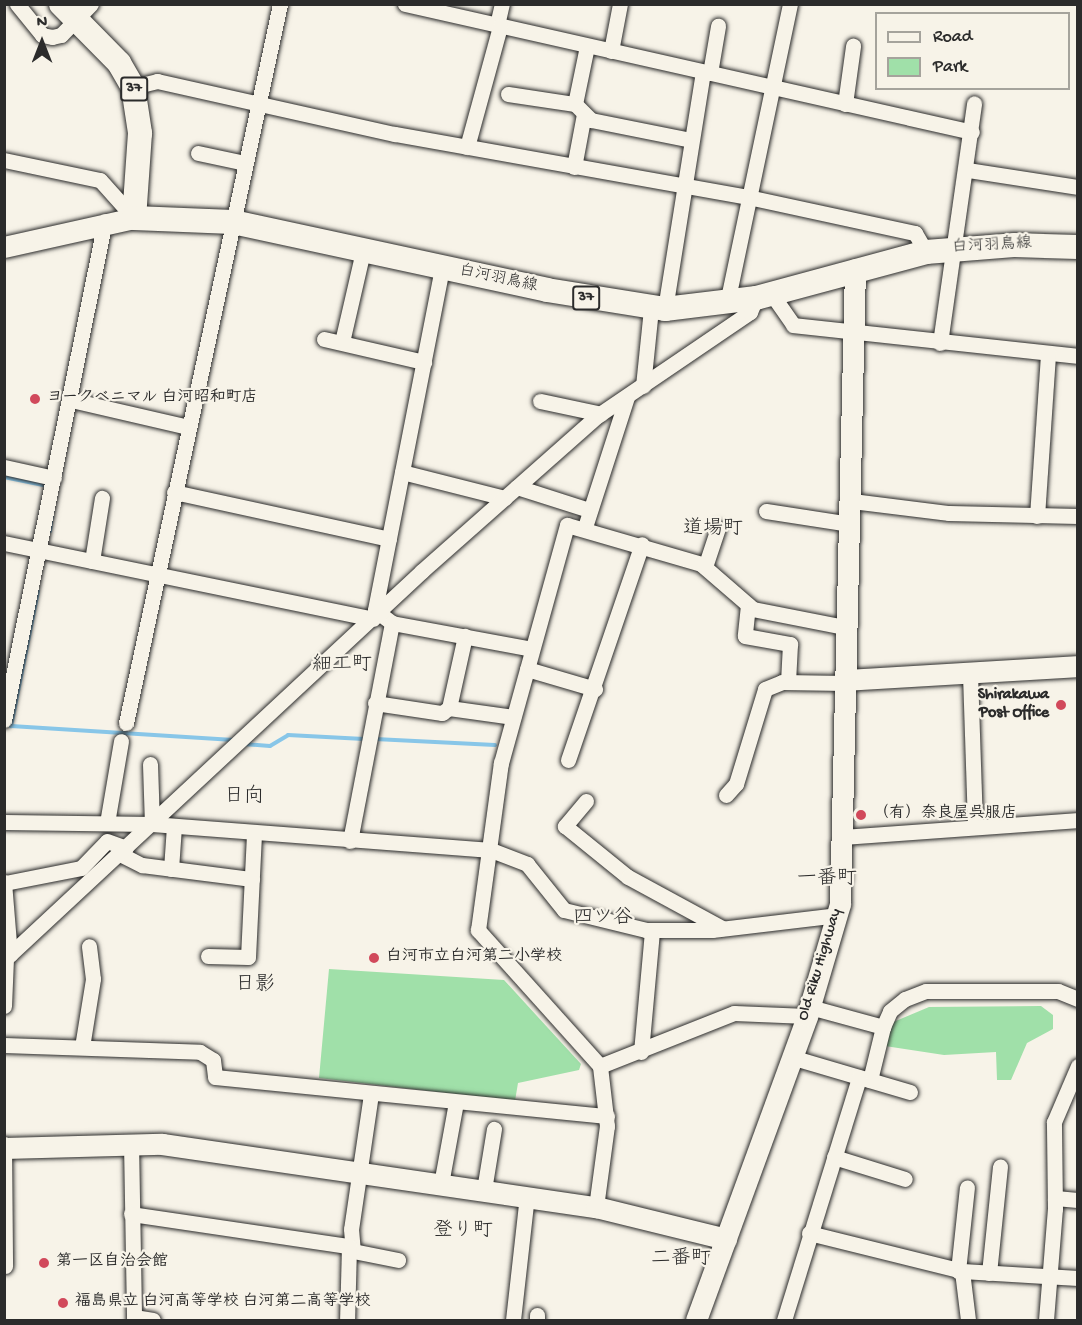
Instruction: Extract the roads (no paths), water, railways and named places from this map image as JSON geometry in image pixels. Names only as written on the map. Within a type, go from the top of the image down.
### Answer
[{"type":"main road","name":"37","points":[[76,10],[119,63],[133,87],[140,133],[134,218]]},
{"type":"main road","name":"白河羽鳥線","points":[[134,218],[233,222],[442,268],[658,309],[727,303],[764,296],[855,269],[926,252],[953,249],[1077,247]]},
{"type":"street","points":[[17,4],[42,35],[61,36],[76,10]]},
{"type":"street","points":[[126,723],[280,4]]},
{"type":"street","points":[[405,4],[972,132]]},
{"type":"street","points":[[467,147],[502,4]]},
{"type":"street","points":[[611,51],[620,4]]},
{"type":"street","points":[[727,303],[748,197],[776,88],[790,4]]},
{"type":"street","points":[[643,386],[684,187],[691,140],[718,26]]},
{"type":"street","points":[[574,167],[587,45]]},
{"type":"street","points":[[845,104],[853,46]]},
{"type":"street","points":[[133,87],[157,81],[467,147],[748,197],[915,233],[926,252]]},
{"type":"street","points":[[508,94],[579,109],[591,120],[691,140]]},
{"type":"street","points":[[940,343],[953,249],[968,170],[974,103]]},
{"type":"street","points":[[198,153],[245,163]]},
{"type":"street","points":[[4,160],[100,180],[134,218]]},
{"type":"street","points":[[968,170],[1077,187]]},
{"type":"street","points":[[4,247],[105,221],[134,218]]},
{"type":"street","points":[[4,720],[105,221]]},
{"type":"street","points":[[342,342],[363,251]]},
{"type":"street","points":[[376,616],[375,610],[442,268]]},
{"type":"street","name":"Old Riku Highway","points":[[696,1320],[808,1012],[838,915],[843,837],[845,627],[852,501],[856,334],[855,269]]},
{"type":"street","points":[[6,959],[517,487],[601,414],[750,312],[764,296],[793,325],[856,334],[1077,356]]},
{"type":"street","points":[[324,339],[424,362]]},
{"type":"street","points":[[1037,516],[1048,353]]},
{"type":"street","points":[[585,527],[627,397]]},
{"type":"street","points":[[70,400],[188,427]]},
{"type":"street","points":[[540,401],[601,414]]},
{"type":"street","points":[[4,468],[54,478]]},
{"type":"street","points":[[402,472],[505,498]]},
{"type":"street","points":[[517,487],[589,510]]},
{"type":"street","points":[[174,492],[389,539]]},
{"type":"street","points":[[92,561],[102,498]]},
{"type":"street","points":[[852,501],[949,513],[1077,516]]},
{"type":"street","points":[[766,511],[850,524]]},
{"type":"street","points":[[596,1207],[607,1116],[600,1066],[478,930],[491,850],[501,763],[567,525],[585,527],[642,544],[705,567],[748,605],[845,627]]},
{"type":"street","points":[[705,567],[718,528]]},
{"type":"street","points":[[4,543],[157,575],[376,616],[392,623],[532,649]]},
{"type":"street","points":[[568,760],[595,689],[642,544]]},
{"type":"street","points":[[748,605],[745,636],[790,644],[788,682]]},
{"type":"street","points":[[350,841],[367,738],[392,623]]},
{"type":"street","points":[[375,703],[442,713],[449,708],[465,636]]},
{"type":"street","points":[[726,795],[736,784],[759,697],[788,682],[845,682],[1077,666]]},
{"type":"street","points":[[527,669],[595,689]]},
{"type":"street","points":[[970,674],[975,827]]},
{"type":"street","points":[[449,708],[513,717]]},
{"type":"street","points":[[107,823],[121,741]]},
{"type":"street","points":[[150,764],[152,824]]},
{"type":"street","points":[[586,801],[565,826],[628,877],[722,928]]},
{"type":"street","points":[[843,837],[1077,820]]},
{"type":"street","points":[[4,822],[152,824],[254,835],[491,850],[527,864],[564,910],[652,931],[722,928],[838,915]]},
{"type":"street","points":[[171,869],[174,826]]},
{"type":"street","points":[[208,956],[248,957],[254,835]]},
{"type":"street","points":[[4,1006],[5,884],[81,868],[107,841],[142,865],[252,879]]},
{"type":"street","points":[[641,1052],[652,931]]},
{"type":"street","points":[[82,1047],[93,979],[89,946]]},
{"type":"street","points":[[784,1320],[834,1157],[890,1011],[926,991],[1058,991],[1077,999]]},
{"type":"street","points":[[600,1066],[641,1052],[734,1013],[808,1012],[883,1027]]},
{"type":"street","points":[[4,1045],[200,1052],[213,1060],[215,1077],[607,1116]]},
{"type":"street","points":[[791,1057],[910,1092]]},
{"type":"street","points":[[1046,1320],[1055,1198],[1054,1122],[1071,1093],[1077,1066]]},
{"type":"street","points":[[347,1320],[359,1172],[371,1094]]},
{"type":"street","points":[[441,1184],[456,1102]]},
{"type":"street","points":[[484,1190],[494,1129]]},
{"type":"street","points":[[5,1266],[5,1147],[131,1142],[359,1172],[596,1207],[726,1239]]},
{"type":"street","points":[[131,1142],[134,1319],[153,1320]]},
{"type":"street","points":[[834,1157],[905,1179]]},
{"type":"street","points":[[989,1273],[1000,1167]]},
{"type":"street","points":[[967,1187],[960,1271],[968,1320]]},
{"type":"street","points":[[513,1320],[527,1196]]},
{"type":"street","points":[[1055,1198],[1077,1200]]},
{"type":"street","points":[[131,1214],[398,1260]]},
{"type":"street","points":[[809,1233],[960,1271],[1077,1278]]},
{"type":"waterway","points":[[4,477],[48,486]]},
{"type":"waterway","points":[[50,531],[55,488]]},
{"type":"waterway","points":[[38,591],[11,726],[234,740]]},
{"type":"waterway","points":[[243,744],[270,746],[288,735],[364,739]]},
{"type":"waterway","points":[[375,739],[495,745]]},
{"type":"place","name":"ヨークベニマル 白河昭和町店","points":[[35,399]]},
{"type":"place","name":"Shirakawa Post Office","points":[[1061,705]]},
{"type":"place","name":"（有）奈良屋呉服店","points":[[861,815]]},
{"type":"place","name":"白河市立白河第二小学校","points":[[374,958]]},
{"type":"place","name":"第一区自治会館","points":[[44,1263]]},
{"type":"place","name":"福島県立 白河高等学校 白河第二高等学校","points":[[63,1303]]},
{"type":"district","name":"道場町","points":[[713,529]]},
{"type":"district","name":"細工町","points":[[342,665]]},
{"type":"district","name":"日向","points":[[244,797]]},
{"type":"district","name":"一番町","points":[[827,879]]},
{"type":"district","name":"四ツ谷","points":[[603,918]]},
{"type":"district","name":"日影","points":[[255,985]]},
{"type":"district","name":"登り町","points":[[463,1231]]},
{"type":"district","name":"二番町","points":[[681,1259]]}]
